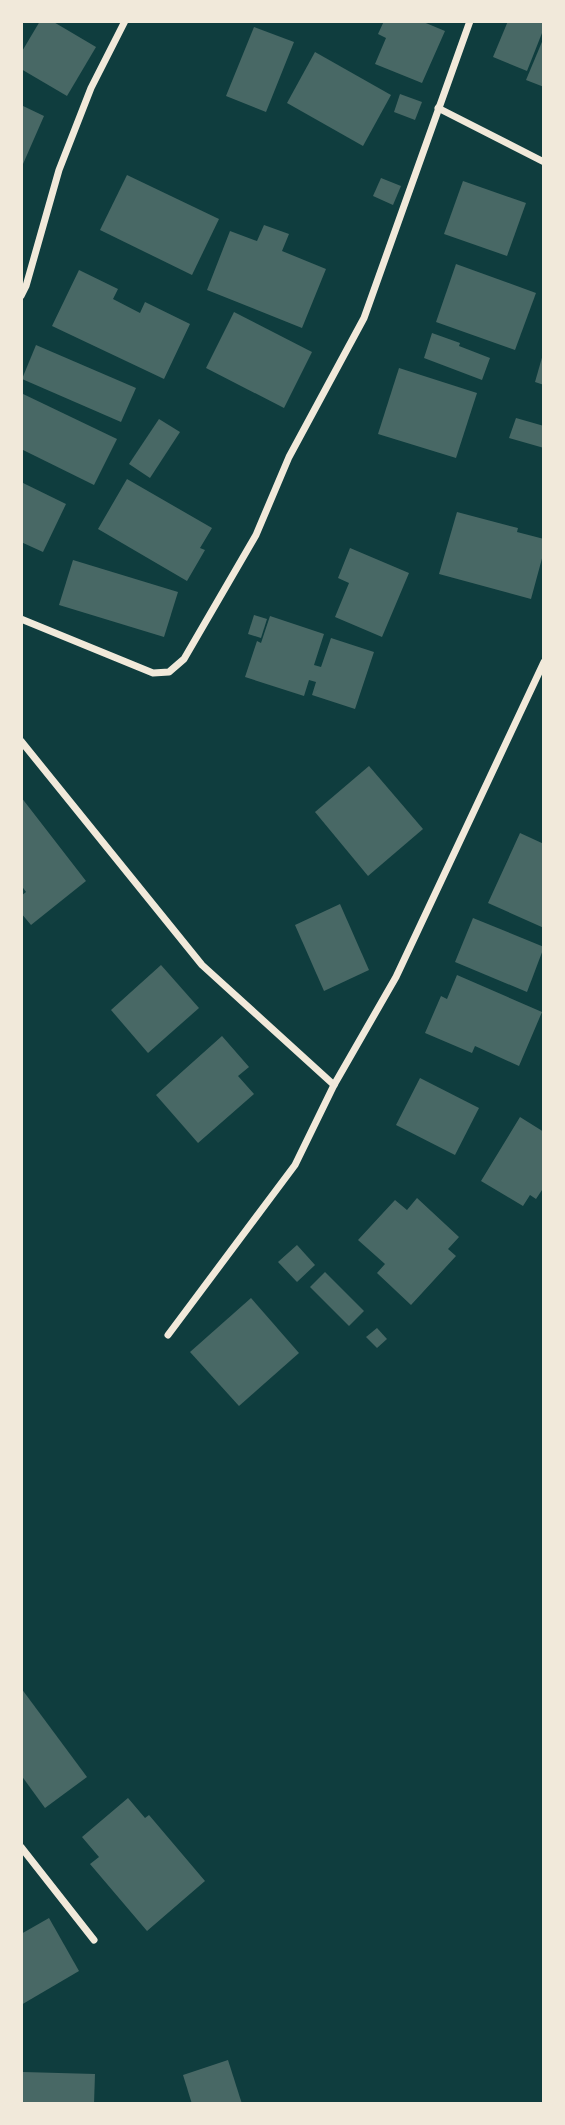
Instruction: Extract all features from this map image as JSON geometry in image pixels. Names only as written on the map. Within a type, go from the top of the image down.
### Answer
[{"type":"street","points":[[21,296],[59,170],[91,88],[125,21]]},
{"type":"street","points":[[21,619],[153,673],[169,672],[184,659],[257,535],[289,457],[363,318],[470,21]]},
{"type":"street","points":[[438,108],[544,162]]},
{"type":"street","points":[[168,1335],[295,1166],[334,1084],[396,977],[544,662]]},
{"type":"street","points":[[21,741],[202,965],[334,1084]]},
{"type":"street","points":[[21,1847],[94,1940]]},
{"type":"building","points":[[40,21],[52,21],[96,47],[67,96],[21,69],[21,53]]},
{"type":"building","points":[[384,21],[421,21],[445,31],[422,83],[375,64],[386,38],[378,34]]},
{"type":"building","points":[[508,21],[544,21],[544,28],[527,71],[493,57]]},
{"type":"building","points":[[254,27],[294,42],[266,112],[226,96]]},
{"type":"building","points":[[544,37],[544,87],[526,80]]},
{"type":"building","points":[[315,52],[391,95],[363,146],[287,103]]},
{"type":"building","points":[[400,94],[422,102],[415,120],[394,112]]},
{"type":"building","points":[[21,105],[44,116],[23,164],[21,163]]},
{"type":"building","points":[[127,175],[219,219],[192,275],[100,230]]},
{"type":"building","points":[[381,178],[401,186],[393,205],[373,196]]},
{"type":"building","points":[[463,181],[526,203],[507,256],[444,234]]},
{"type":"building","points":[[264,225],[289,234],[282,251],[326,269],[302,328],[207,290],[230,231],[257,241]]},
{"type":"building","points":[[456,264],[536,293],[515,350],[436,322]]},
{"type":"building","points":[[79,270],[118,289],[113,299],[140,313],[145,302],[190,324],[164,379],[52,326]]},
{"type":"building","points":[[234,312],[312,352],[284,408],[206,368]]},
{"type":"building","points":[[432,333],[490,358],[482,380],[424,358]]},
{"type":"building","points":[[36,345],[136,388],[121,422],[22,379]]},
{"type":"building","points":[[544,354],[544,385],[535,382]]},
{"type":"building","points":[[399,368],[477,393],[456,458],[378,434]]},
{"type":"building","points":[[21,393],[117,439],[94,485],[21,449]]},
{"type":"building","points":[[516,418],[544,426],[544,448],[509,438]]},
{"type":"building","points":[[159,419],[180,432],[150,478],[129,464]]},
{"type":"building","points":[[127,479],[212,528],[200,548],[205,550],[187,581],[98,529]]},
{"type":"building","points":[[21,482],[66,504],[43,552],[21,542]]},
{"type":"building","points":[[457,512],[518,528],[517,532],[544,539],[544,551],[531,599],[439,574]]},
{"type":"building","points":[[350,548],[409,573],[382,637],[335,617],[349,583],[338,578]]},
{"type":"building","points":[[73,560],[178,592],[164,637],[59,605]]},
{"type":"building","points":[[254,615],[267,619],[261,638],[248,634]]},
{"type":"building","points":[[270,616],[324,634],[314,665],[321,667],[331,638],[374,652],[355,709],[312,695],[316,682],[309,680],[304,696],[245,677],[257,641],[261,643]]},
{"type":"building","points":[[369,766],[423,829],[368,876],[315,812]]},
{"type":"building","points":[[21,797],[86,881],[31,925],[21,913],[21,896],[26,892],[21,885]]},
{"type":"building","points":[[520,833],[544,844],[544,928],[488,903]]},
{"type":"building","points":[[340,904],[369,970],[324,991],[295,925]]},
{"type":"building","points":[[473,918],[544,947],[527,992],[455,962]]},
{"type":"building","points":[[161,965],[199,1008],[148,1053],[111,1010]]},
{"type":"building","points":[[457,975],[542,1012],[519,1066],[475,1046],[472,1053],[425,1033],[441,996],[447,999]]},
{"type":"building","points":[[222,1036],[249,1067],[238,1076],[254,1094],[198,1143],[156,1095]]},
{"type":"building","points":[[420,1078],[479,1108],[455,1155],[396,1125]]},
{"type":"building","points":[[520,1117],[544,1132],[544,1187],[536,1199],[530,1195],[523,1206],[481,1181]]},
{"type":"building","points":[[417,1198],[459,1237],[448,1249],[456,1256],[411,1305],[377,1273],[385,1264],[358,1240],[395,1200],[407,1210]]},
{"type":"building","points":[[297,1245],[315,1265],[297,1282],[278,1262]]},
{"type":"building","points":[[325,1272],[364,1311],[349,1326],[310,1287]]},
{"type":"building","points":[[251,1298],[299,1353],[239,1406],[190,1352]]},
{"type":"building","points":[[377,1328],[387,1339],[377,1348],[366,1337]]},
{"type":"building","points":[[21,1688],[87,1777],[45,1808],[21,1775]]},
{"type":"building","points":[[128,1798],[145,1818],[149,1815],[205,1881],[147,1931],[90,1864],[99,1857],[82,1837]]},
{"type":"building","points":[[49,1918],[79,1971],[21,2005],[21,1934]]},
{"type":"building","points":[[228,2060],[242,2104],[192,2104],[183,2075]]},
{"type":"building","points":[[23,2072],[95,2074],[94,2104],[21,2104]]}]
